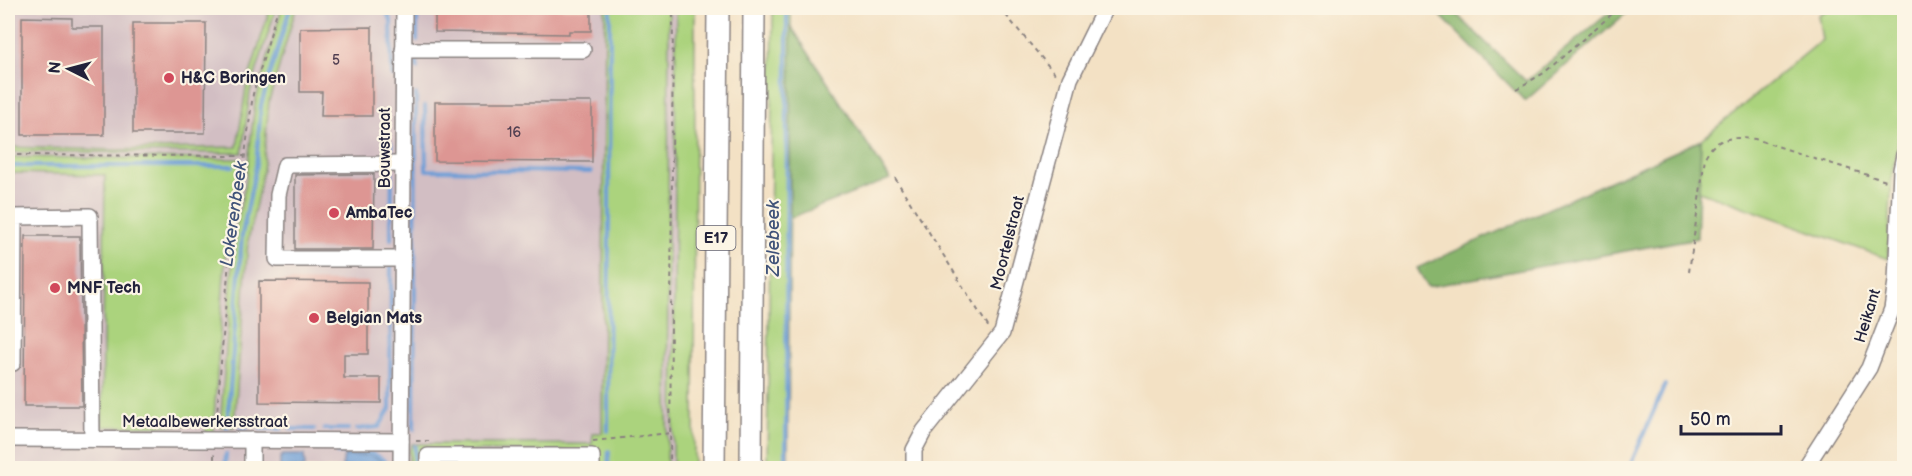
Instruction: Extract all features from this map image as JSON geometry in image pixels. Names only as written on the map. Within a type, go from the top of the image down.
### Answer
[{"type":"highway","name":"E17","points":[[714,468],[718,8]]},
{"type":"highway","name":"E17","points":[[752,468],[754,8]]},
{"type":"street","name":"Bouwstraat","points":[[401,468],[404,8]]},
{"type":"street","name":"Moortelstraat","points":[[914,468],[914,450],[924,431],[1002,333],[1011,308],[1052,139],[1067,89],[1105,8]]},
{"type":"street","points":[[403,50],[583,50]]},
{"type":"street","name":"Heikant","points":[[1805,468],[1869,368],[1892,309],[1896,281],[1900,179],[1905,155]]},
{"type":"street","points":[[402,259],[277,259],[278,195],[285,165],[403,164]]},
{"type":"street","points":[[8,363],[13,363],[14,217],[90,216],[92,439]]},
{"type":"street","name":"Metaalbewerkersstraat","points":[[8,439],[401,441]]},
{"type":"street","points":[[252,440],[252,468]]},
{"type":"street","points":[[428,468],[428,456],[592,456],[592,468]]},
{"type":"path","points":[[214,468],[228,251],[245,156],[253,94],[278,8]]},
{"type":"path","points":[[670,468],[673,8]]},
{"type":"path","points":[[1000,8],[1067,89]]},
{"type":"path","points":[[1516,89],[1544,74],[1619,8]]},
{"type":"path","points":[[1689,272],[1705,157],[1711,146],[1719,141],[1735,137],[1755,140],[1888,181],[1900,179]]},
{"type":"path","points":[[8,155],[245,156]]},
{"type":"path","points":[[895,178],[997,340]]},
{"type":"path","points":[[593,441],[671,433]]},
{"type":"path","points":[[401,441],[437,441]]},
{"type":"shaded area","points":[[8,8],[676,8],[673,468],[8,468]]},
{"type":"green space","points":[[270,8],[276,8],[250,92],[242,153],[8,152],[8,147],[116,150],[237,147],[246,88]]},
{"type":"green space","points":[[282,8],[296,8],[269,101],[263,170],[248,241],[234,427],[220,427],[235,232],[246,181],[255,103]]},
{"type":"green space","points":[[605,8],[669,8],[667,468],[597,468],[597,451],[419,451],[419,468],[409,468],[409,451],[412,444],[592,444],[593,433],[602,433]]},
{"type":"green space","points":[[676,8],[695,8],[694,468],[673,468]]},
{"type":"green space","points":[[773,8],[791,8],[788,468],[767,468]]},
{"type":"green space","points":[[1433,8],[1450,8],[1526,81],[1615,8],[1632,8],[1525,101]]},
{"type":"green space","points":[[1830,8],[1904,8],[1904,113],[1892,174],[1888,259],[1699,191],[1701,140],[1822,40],[1818,15]]},
{"type":"green space","points":[[791,26],[890,179],[790,218]]},
{"type":"green space","points":[[1701,140],[1697,238],[1428,287],[1417,268]]},
{"type":"green space","points":[[8,157],[240,159],[242,162],[226,246],[213,434],[206,433],[205,425],[102,427],[105,175],[8,173]]},
{"type":"green space","points":[[446,462],[575,462],[582,468],[440,468]]},
{"type":"water","points":[[283,455],[304,455],[305,468],[280,468],[280,458]]},
{"type":"water","points":[[370,455],[379,459],[386,468],[342,467],[344,456]]},
{"type":"building","points":[[435,8],[591,8],[591,31],[569,31],[569,34],[435,32]]},
{"type":"building","points":[[22,17],[72,18],[72,27],[104,27],[104,135],[22,135]]},
{"type":"building","name":"H&C Boringen","points":[[133,23],[206,23],[205,133],[133,133]]},
{"type":"building","points":[[372,27],[372,116],[321,116],[322,92],[300,92],[300,28]]},
{"type":"building","points":[[435,102],[592,102],[592,162],[435,161]]},
{"type":"building","name":"AmbaTec","points":[[374,174],[373,249],[295,249],[295,175]]},
{"type":"building","name":"MNF Tech","points":[[25,236],[80,236],[82,406],[24,406]]},
{"type":"building","name":"Belgian Mats","points":[[259,281],[368,282],[368,354],[344,354],[344,378],[381,378],[381,403],[259,402]]},
{"type":"waterway","name":"Lokerenbeek","points":[[227,428],[242,235],[256,166],[261,105],[290,8]]},
{"type":"waterway","points":[[384,8],[391,20],[392,76]]},
{"type":"waterway","points":[[417,8],[417,40]]},
{"type":"waterway","points":[[608,431],[610,8]]},
{"type":"waterway","name":"Zelebeek","points":[[786,468],[787,8]]},
{"type":"waterway","points":[[417,57],[417,68]]},
{"type":"waterway","points":[[414,429],[416,94]]},
{"type":"waterway","points":[[425,106],[426,170],[591,172]]},
{"type":"waterway","points":[[391,143],[392,158]]},
{"type":"waterway","points":[[8,166],[233,166]]},
{"type":"waterway","points":[[391,239],[392,172]]},
{"type":"waterway","points":[[357,429],[379,427],[390,409],[391,266]]},
{"type":"waterway","points":[[1629,468],[1665,385]]},
{"type":"waterway","points":[[241,429],[247,429]]},
{"type":"waterway","points":[[260,429],[281,429]]},
{"type":"waterway","points":[[291,429],[314,429]]},
{"type":"waterway","points":[[324,429],[348,429]]},
{"type":"waterway","points":[[414,468],[415,446]]},
{"type":"waterway","points":[[608,468],[609,451]]},
{"type":"waterway","points":[[337,453],[373,454],[385,461],[389,468]]},
{"type":"waterway","name":"Lokerenbeek","points":[[225,468],[226,454]]},
{"type":"place","name":"H&C Boringen","points":[[169,78]]},
{"type":"place","name":"AmbaTec","points":[[334,213]]},
{"type":"place","name":"MNF Tech","points":[[55,288]]},
{"type":"place","name":"Belgian Mats","points":[[314,318]]}]
